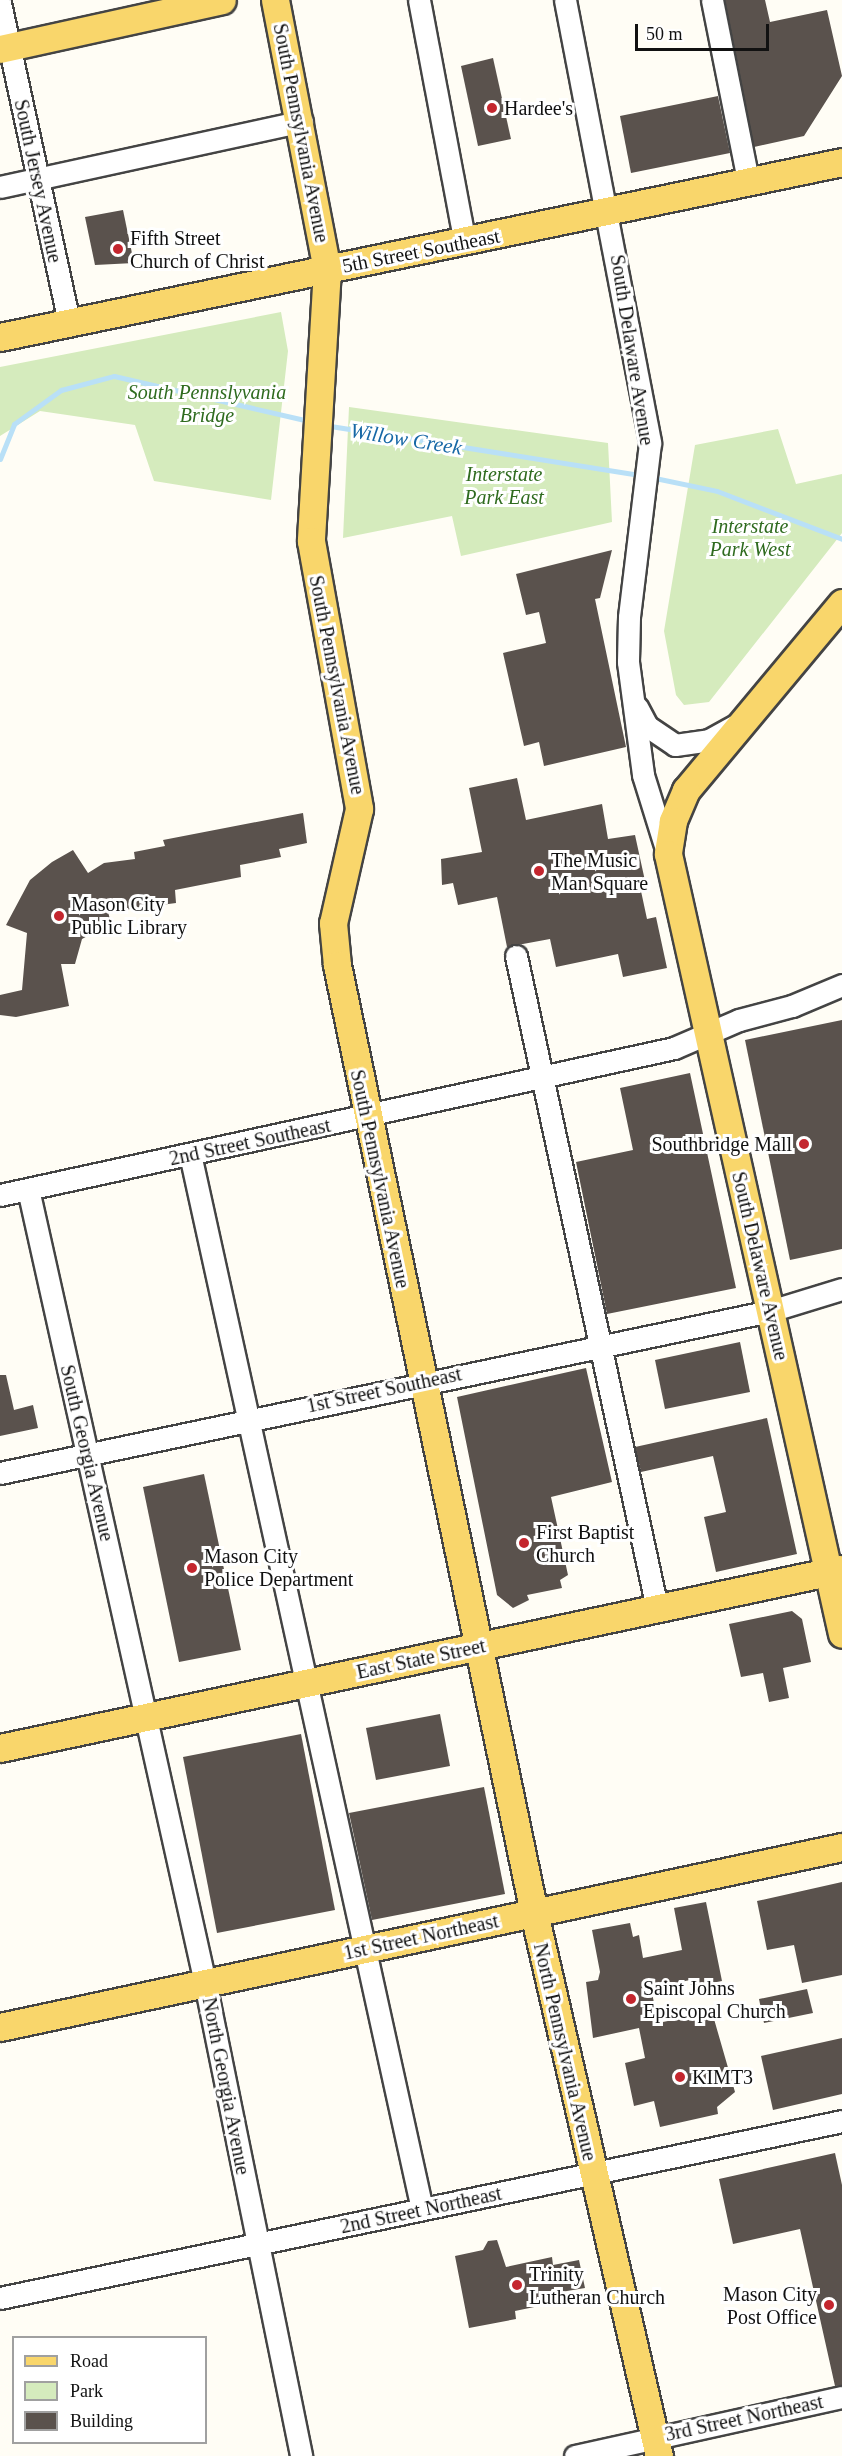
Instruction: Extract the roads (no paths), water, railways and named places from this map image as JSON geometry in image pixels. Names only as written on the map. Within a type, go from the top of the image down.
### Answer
[{"type":"main road","points":[[4,48],[222,0]]},
{"type":"main road","name":"South Pennsylvania Avenue","points":[[276,0],[302,121],[327,269],[311,541],[359,809],[333,923],[367,1118],[479,1646]]},
{"type":"main road","name":"5th Street Southeast","points":[[0,337],[327,269],[465,243],[748,180],[842,162]]},
{"type":"main road","points":[[740,723],[842,603]]},
{"type":"main road","name":"South Delaware Avenue","points":[[740,723],[686,790],[673,820],[668,854],[770,1311],[835,1570],[842,1634]]},
{"type":"main road","name":"East State Street","points":[[0,1748],[835,1570]]},
{"type":"main road","name":"North Pennsylvania Avenue","points":[[479,1646],[534,1913],[592,2176],[657,2446]]},
{"type":"main road","name":"1st Street Northeast","points":[[0,2027],[842,1847]]},
{"type":"street","points":[[419,0],[465,243]]},
{"type":"street","name":"South Delaware Avenue","points":[[566,0],[609,211],[650,443],[629,617],[628,662],[644,775],[668,854]]},
{"type":"street","points":[[712,0],[748,180]]},
{"type":"street","name":"South Jersey Avenue","points":[[0,3],[4,48],[37,178],[69,323]]},
{"type":"street","points":[[0,187],[302,121]]},
{"type":"street","name":"South Delaware Avenue","points":[[635,704],[646,726],[675,745],[709,740],[740,723]]},
{"type":"street","points":[[516,956],[657,1608]]},
{"type":"street","name":"2nd Street Southeast","points":[[0,1195],[543,1080],[674,1048],[707,1033],[792,1006],[842,985]]},
{"type":"street","points":[[190,1154],[422,2209]]},
{"type":"street","name":"South Georgia Avenue","points":[[28,1189],[147,1717]]},
{"type":"street","name":"1st Street Southeast","points":[[0,1473],[422,1382],[770,1311],[842,1289]]},
{"type":"street","name":"North Georgia Avenue","points":[[147,1717],[205,1983],[302,2456]]},
{"type":"street","name":"2nd Street Northeast","points":[[0,2298],[422,2209],[592,2176],[842,2121]]},
{"type":"street","name":"3rd Street Northeast","points":[[575,2456],[657,2446],[842,2397]]},
{"type":"waterway","name":"Willow Creek","points":[[0,459],[14,424],[61,390],[114,376],[309,421]]},
{"type":"waterway","name":"Willow Creek","points":[[324,425],[641,475]]},
{"type":"waterway","name":"Willow Creek","points":[[650,477],[717,491],[842,539]]},
{"type":"place","name":"Hardee's","points":[[492,108]]},
{"type":"place","name":"Fifth Street Church of Christ","points":[[118,249]]},
{"type":"place","name":"The Music Man Square","points":[[539,871]]},
{"type":"place","name":"Mason City Public Library","points":[[59,916]]},
{"type":"place","name":"Southbridge Mall","points":[[804,1144]]},
{"type":"place","name":"First Baptist Church","points":[[524,1543]]},
{"type":"place","name":"Mason City Police Department","points":[[192,1568]]},
{"type":"place","name":"Saint Johns Episcopal Church","points":[[631,1999]]},
{"type":"place","name":"KIMT3","points":[[680,2077]]},
{"type":"place","name":"Trinity Lutheran Church","points":[[517,2285]]},
{"type":"place","name":"Mason City Post Office","points":[[829,2305]]},
{"type":"park label","name":"South Pennslyvania Bridge","points":[[207,404]]},
{"type":"park label","name":"Interstate Park East","points":[[504,486]]},
{"type":"park label","name":"Interstate Park West","points":[[750,538]]}]
